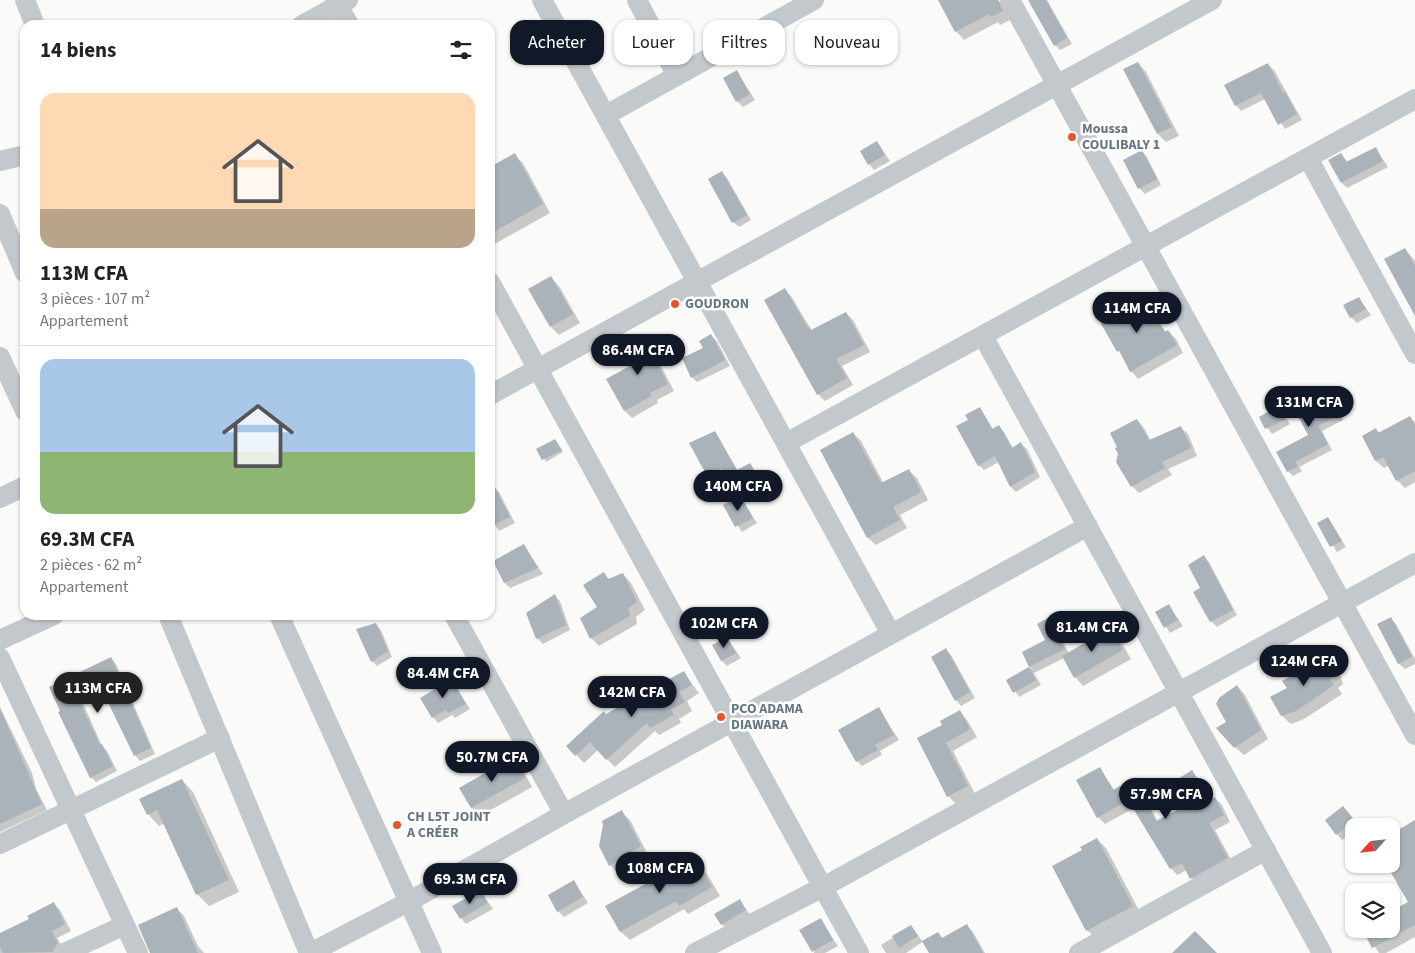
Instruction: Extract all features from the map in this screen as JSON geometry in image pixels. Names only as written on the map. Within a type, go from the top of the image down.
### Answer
[{"type":"street","points":[[24,0],[33,20]]},
{"type":"street","points":[[542,0],[891,634]]},
{"type":"street","points":[[636,0],[677,76]]},
{"type":"street","points":[[1010,0],[1415,734]]},
{"type":"street","points":[[495,392],[1212,0]]},
{"type":"street","points":[[310,20],[341,2],[347,20]]},
{"type":"street","points":[[606,115],[805,2]]},
{"type":"street","points":[[786,443],[1415,99]]},
{"type":"street","points":[[0,161],[20,156]]},
{"type":"street","points":[[1308,158],[1414,351]]},
{"type":"street","points":[[0,214],[20,261]]},
{"type":"street","points":[[495,291],[859,953]]},
{"type":"street","points":[[983,336],[1322,953]]},
{"type":"street","points":[[0,357],[20,400]]},
{"type":"street","points":[[0,498],[20,488]]},
{"type":"street","points":[[170,620],[310,953],[410,901],[564,814],[1088,526]]},
{"type":"street","points":[[695,953],[823,887],[1415,563]]},
{"type":"street","points":[[0,640],[43,620]]},
{"type":"street","points":[[281,620],[432,953]]},
{"type":"street","points":[[457,620],[564,814]]},
{"type":"street","points":[[0,658],[138,953]]},
{"type":"street","points":[[0,844],[220,738]]},
{"type":"street","points":[[1079,953],[1266,850]]},
{"type":"street","points":[[64,953],[125,925]]},
{"type":"building","points":[[938,0],[998,0],[1003,11],[991,17],[989,14],[955,32]]},
{"type":"building","points":[[1028,0],[1046,0],[1067,38],[1054,46]]},
{"type":"building","points":[[1138,62],[1172,127],[1157,134],[1123,69]]},
{"type":"building","points":[[1268,63],[1283,93],[1285,92],[1297,114],[1278,125],[1261,93],[1235,106],[1224,85]]},
{"type":"building","points":[[737,70],[750,94],[736,102],[723,78]]},
{"type":"building","points":[[877,141],[885,155],[868,165],[860,151]]},
{"type":"building","points":[[1376,147],[1383,161],[1341,183],[1328,160],[1341,153],[1346,162]]},
{"type":"building","points":[[1142,150],[1157,179],[1138,189],[1123,160]]},
{"type":"building","points":[[515,153],[543,204],[495,231],[495,164]]},
{"type":"building","points":[[722,171],[747,215],[732,223],[708,179]]},
{"type":"building","points":[[1405,248],[1415,266],[1415,316],[1384,259]]},
{"type":"building","points":[[551,276],[573,314],[550,327],[528,289]]},
{"type":"building","points":[[785,288],[808,328],[810,327],[811,330],[846,312],[864,345],[836,359],[847,378],[817,395],[764,300]]},
{"type":"building","points":[[1146,296],[1155,319],[1165,332],[1168,330],[1177,345],[1130,372],[1119,350],[1117,352],[1100,322],[1116,313],[1114,310],[1125,304],[1127,307]]},
{"type":"building","points":[[1359,297],[1366,309],[1350,318],[1343,305]]},
{"type":"building","points":[[643,334],[668,384],[650,393],[652,396],[624,411],[606,379],[637,362],[627,342]]},
{"type":"building","points":[[711,334],[725,360],[691,378],[682,358],[703,348],[699,341]]},
{"type":"building","points":[[1324,388],[1339,415],[1318,426],[1328,444],[1295,462],[1298,466],[1287,472],[1276,452],[1308,435],[1292,405]]},
{"type":"building","points":[[1279,406],[1286,419],[1265,429],[1259,417]]},
{"type":"building","points":[[980,407],[992,429],[999,425],[1012,448],[1021,442],[1035,472],[1010,487],[995,456],[978,466],[956,426],[968,420],[965,415]]},
{"type":"building","points":[[1410,416],[1415,425],[1415,471],[1396,481],[1383,457],[1375,461],[1362,436],[1376,428],[1378,433]]},
{"type":"building","points":[[1137,419],[1149,440],[1181,426],[1191,448],[1162,462],[1165,468],[1131,487],[1116,462],[1118,454],[1115,448],[1117,447],[1110,433]]},
{"type":"building","points":[[715,431],[737,470],[750,463],[757,475],[733,489],[721,468],[707,476],[689,443]]},
{"type":"building","points":[[853,432],[881,483],[909,469],[921,492],[893,507],[900,520],[867,538],[820,450]]},
{"type":"building","points":[[555,439],[562,450],[542,460],[536,449]]},
{"type":"building","points":[[495,487],[510,517],[495,524]]},
{"type":"building","points":[[741,496],[753,518],[735,527],[723,505]]},
{"type":"building","points":[[1328,517],[1342,541],[1330,547],[1317,523]]},
{"type":"building","points":[[524,544],[538,568],[504,583],[495,565],[495,560]]},
{"type":"building","points":[[1204,555],[1233,610],[1210,622],[1193,592],[1200,588],[1188,565]]},
{"type":"building","points":[[604,572],[608,579],[623,573],[637,602],[628,608],[630,616],[590,639],[580,618],[597,607],[583,585]]},
{"type":"building","points":[[555,594],[566,625],[536,639],[526,613]]},
{"type":"building","points":[[1169,604],[1178,620],[1164,628],[1155,612]]},
{"type":"building","points":[[1049,617],[1065,649],[1029,667],[1022,652],[1045,640],[1037,624]]},
{"type":"building","points":[[1391,617],[1412,657],[1398,664],[1377,624]]},
{"type":"building","points":[[376,623],[388,651],[371,662],[356,629]]},
{"type":"building","points":[[1111,628],[1123,650],[1074,678],[1062,656]]},
{"type":"building","points":[[727,637],[736,653],[721,661],[712,645]]},
{"type":"building","points":[[946,648],[970,692],[955,701],[931,657]]},
{"type":"building","points":[[111,657],[151,748],[134,756],[99,684],[77,696],[100,745],[102,744],[113,766],[90,778],[58,712],[60,711],[49,687]]},
{"type":"building","points":[[1329,657],[1336,675],[1330,679],[1334,685],[1296,711],[1281,716],[1270,697],[1287,688],[1282,681]]},
{"type":"building","points":[[1029,667],[1036,680],[1013,693],[1006,680]]},
{"type":"building","points":[[684,671],[692,685],[679,692],[685,702],[671,710],[674,715],[650,728],[647,723],[606,760],[590,742],[575,756],[566,746],[604,711],[606,714]]},
{"type":"building","points":[[452,679],[466,704],[448,713],[446,710],[432,718],[420,698]]},
{"type":"building","points":[[1237,685],[1261,730],[1234,748],[1216,728],[1226,722],[1216,704],[1219,698]]},
{"type":"building","points":[[879,707],[894,735],[875,745],[878,750],[856,762],[838,730]]},
{"type":"building","points":[[0,709],[42,804],[0,824]]},
{"type":"building","points":[[960,710],[970,729],[946,743],[968,786],[947,797],[917,738],[942,725],[940,721]]},
{"type":"building","points":[[513,757],[525,778],[471,808],[459,788]]},
{"type":"building","points":[[1100,767],[1113,790],[1136,777],[1145,791],[1141,793],[1156,821],[1192,802],[1178,779],[1192,770],[1211,799],[1215,797],[1224,815],[1209,823],[1228,858],[1190,879],[1182,863],[1170,869],[1128,800],[1097,818],[1076,780]]},
{"type":"building","points":[[182,779],[229,880],[196,895],[157,810],[147,815],[139,799]]},
{"type":"building","points":[[1343,806],[1353,818],[1345,818],[1345,828],[1336,835],[1325,820]]},
{"type":"building","points":[[622,810],[641,846],[609,866],[599,846],[602,821]]},
{"type":"building","points":[[1415,820],[1415,925],[1400,933],[1400,906],[1408,902],[1400,888],[1400,883],[1397,883],[1391,873],[1400,873],[1400,829]]},
{"type":"building","points":[[1097,838],[1133,906],[1086,931],[1052,866],[1082,850],[1080,847]]},
{"type":"building","points":[[695,857],[712,887],[679,906],[676,901],[620,932],[605,906]]},
{"type":"building","points":[[574,880],[583,897],[557,912],[548,895]]},
{"type":"building","points":[[481,890],[488,903],[460,919],[452,906]]},
{"type":"building","points":[[740,899],[746,910],[721,925],[714,914]]},
{"type":"building","points":[[54,902],[65,924],[52,931],[58,943],[52,952],[3,953],[0,947],[0,933],[29,919],[27,916]]},
{"type":"building","points":[[177,907],[198,953],[150,953],[138,925]]},
{"type":"building","points":[[821,918],[833,940],[812,952],[799,930]]},
{"type":"building","points":[[967,924],[983,953],[929,953],[922,941],[938,932],[942,938]]},
{"type":"building","points":[[911,925],[918,936],[899,948],[892,936]]},
{"type":"building","points":[[1195,931],[1217,953],[1172,953]]},
{"type":"building","points":[[1367,938],[1391,938],[1372,948]]},
{"type":"place","name":"Moussa COULIBALY 1","points":[[1072,137]]},
{"type":"place","name":"GOUDRON","points":[[675,304]]},
{"type":"place","name":"PCO ADAMA DIAWARA","points":[[721,717]]},
{"type":"place","name":"CH L5T JOINT A CRÉER","points":[[397,825]]}]
